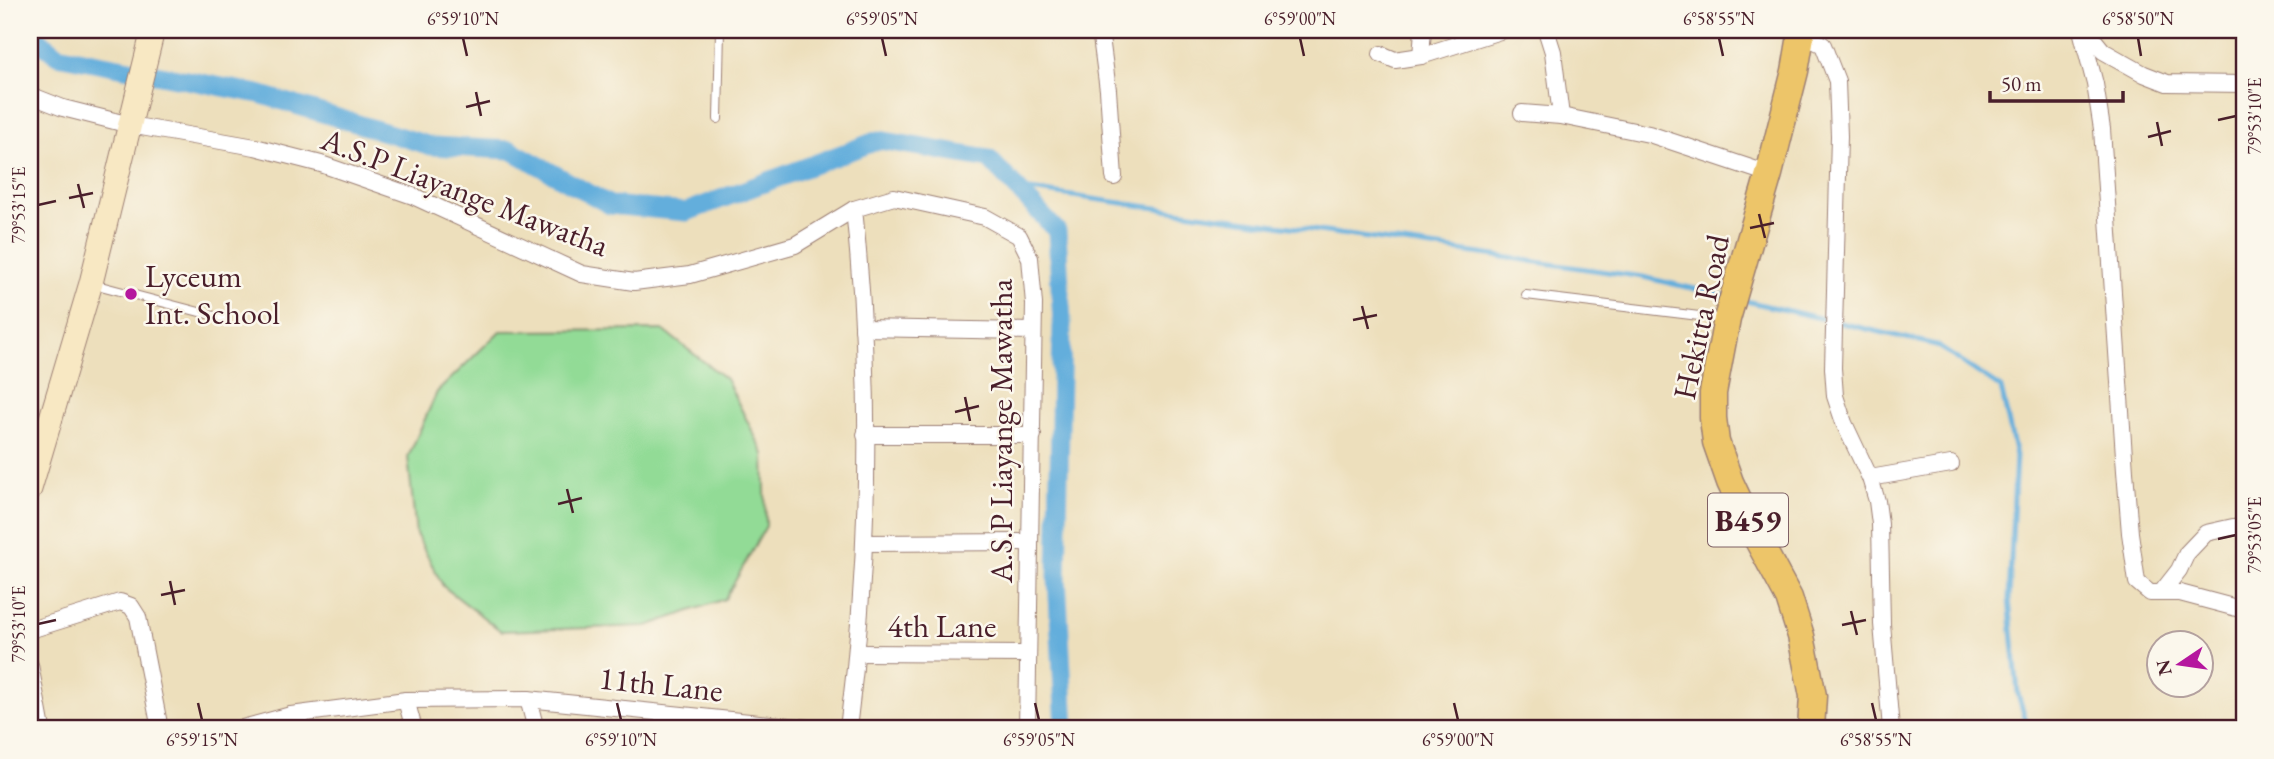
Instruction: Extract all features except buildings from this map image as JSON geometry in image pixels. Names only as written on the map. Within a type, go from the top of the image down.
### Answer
[{"type":"main road","name":"Hekitta Road","points":[[1802,32],[1769,174],[1729,313],[1713,393],[1713,418],[1716,442],[1730,482],[1790,598],[1813,696],[1811,729]]},
{"type":"street","points":[[30,489],[91,283],[153,30]]},
{"type":"street","points":[[1100,30],[1108,90],[1114,177]]},
{"type":"street","points":[[1422,56],[1423,30]]},
{"type":"street","points":[[1381,54],[1395,60],[1422,56],[1503,30]]},
{"type":"street","points":[[1546,30],[1553,52],[1561,116]]},
{"type":"street","points":[[2084,30],[2104,51],[2144,74],[2167,83],[2244,84]]},
{"type":"street","points":[[2084,30],[2102,129],[2130,533],[2137,582],[2150,593],[2180,593],[2244,610]]},
{"type":"street","points":[[1802,32],[1823,45],[1837,81],[1839,136],[1834,264],[1835,396],[1877,501],[1882,624],[1891,729]]},
{"type":"street","name":"A.S.P Liayange Mawatha","points":[[30,95],[63,108],[132,116],[321,164],[413,196],[582,274],[634,282],[690,275],[795,245],[854,209],[894,197],[985,218],[1020,236],[1030,258],[1034,304],[1027,729]]},
{"type":"street","points":[[1522,113],[1561,116],[1648,134],[1769,174]]},
{"type":"street","points":[[848,729],[858,653],[864,543],[862,281],[854,209]]},
{"type":"street","points":[[863,328],[1032,331]]},
{"type":"street","points":[[865,435],[1032,435]]},
{"type":"street","points":[[1870,478],[1951,464]]},
{"type":"street","points":[[2161,593],[2179,570],[2187,553],[2206,533],[2244,527]]},
{"type":"street","points":[[864,543],[1029,542]]},
{"type":"street","points":[[30,630],[120,602],[131,606],[138,617],[160,729]]},
{"type":"street","name":"4th Lane","points":[[858,653],[1027,654]]},
{"type":"street","points":[[30,665],[42,729]]},
{"type":"street","points":[[528,699],[536,729]]},
{"type":"street","name":"11th Lane","points":[[239,729],[294,722],[406,700],[528,699],[718,723],[818,729]]},
{"type":"street","points":[[406,700],[414,729]]},
{"type":"lane","points":[[718,119],[720,30]]},
{"type":"lane","points":[[91,283],[226,319]]},
{"type":"lane","points":[[1526,295],[1729,313]]},
{"type":"green space","points":[[663,330],[726,379],[764,454],[766,526],[725,599],[647,626],[501,631],[443,586],[416,534],[408,457],[437,392],[500,331]]},
{"type":"waterway","points":[[30,33],[57,55],[259,94],[431,146],[511,150],[610,205],[686,212],[879,140],[989,159],[1057,231],[1062,323],[1057,577],[1065,729]]},
{"type":"waterway","points":[[1016,188],[1643,277],[1725,296]]},
{"type":"waterway","points":[[1742,300],[1936,345],[2001,388],[2016,456],[2009,599],[2018,694],[2027,724],[2036,729]]},
{"type":"place","name":"Lyceum Int. School","points":[[131,294]]}]
